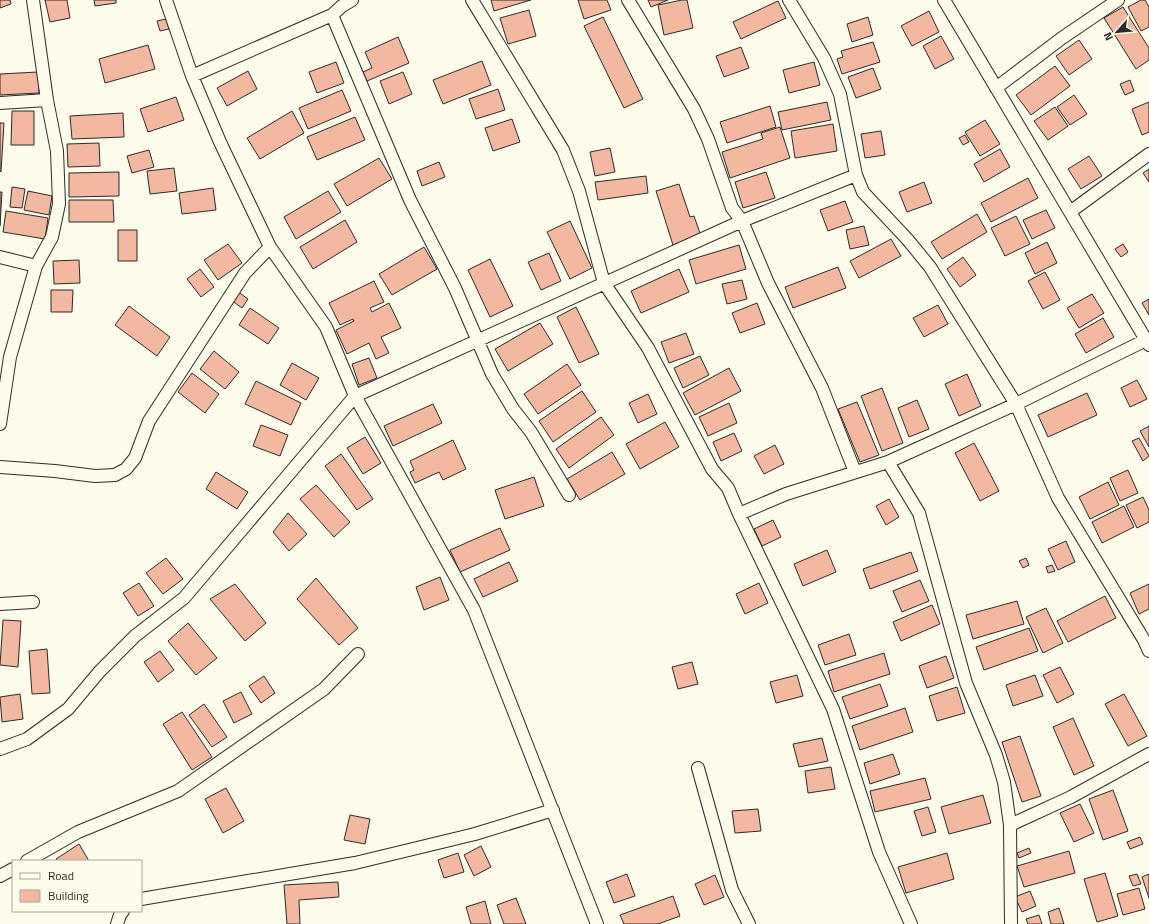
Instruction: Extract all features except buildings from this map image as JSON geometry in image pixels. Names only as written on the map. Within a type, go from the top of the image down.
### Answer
[{"type":"street","points":[[0,424],[5,357],[36,266],[52,237],[59,204],[57,152],[47,100],[33,0]]},
{"type":"street","points":[[166,0],[192,76],[220,142],[270,247],[326,327],[355,396],[474,610],[597,924]]},
{"type":"street","points":[[192,76],[332,15],[352,0]]},
{"type":"street","points":[[472,0],[488,24],[563,150],[579,191],[604,283],[648,348],[712,469],[728,488],[739,514],[833,708],[879,852],[911,924]]},
{"type":"street","points":[[628,0],[694,109],[708,139],[732,208],[742,221],[768,283],[822,388],[855,472]]},
{"type":"street","points":[[789,0],[824,58],[840,94],[856,175],[863,192],[908,240],[930,267],[1016,404],[1058,498],[1144,640],[1149,651]]},
{"type":"street","points":[[739,514],[786,494],[888,462],[1147,342],[944,0]]},
{"type":"street","points":[[996,88],[1062,38],[1118,0]]},
{"type":"street","points":[[332,15],[410,200],[455,288],[492,374],[513,409],[531,432],[569,495]]},
{"type":"street","points":[[0,103],[47,100]]},
{"type":"street","points":[[1070,212],[1149,154]]},
{"type":"street","points":[[0,749],[27,739],[68,710],[100,671],[135,636],[184,598],[355,396],[742,221],[856,175]]},
{"type":"street","points":[[0,467],[55,470],[95,476],[115,475],[126,469],[135,458],[149,421],[241,279],[270,247]]},
{"type":"street","points":[[0,257],[36,266]]},
{"type":"street","points":[[888,462],[919,513],[966,683],[996,755],[1004,782],[1010,825],[1011,924]]},
{"type":"street","points":[[0,604],[33,602]]},
{"type":"street","points":[[28,860],[78,832],[178,791],[324,689],[358,654]]},
{"type":"street","points":[[1010,825],[1071,797],[1149,754]]},
{"type":"street","points":[[698,768],[732,890],[749,924]]},
{"type":"street","points":[[142,899],[355,863],[475,834],[553,810]]},
{"type":"street","points":[[0,876],[12,870]]},
{"type":"street","points":[[118,924],[122,912]]}]
